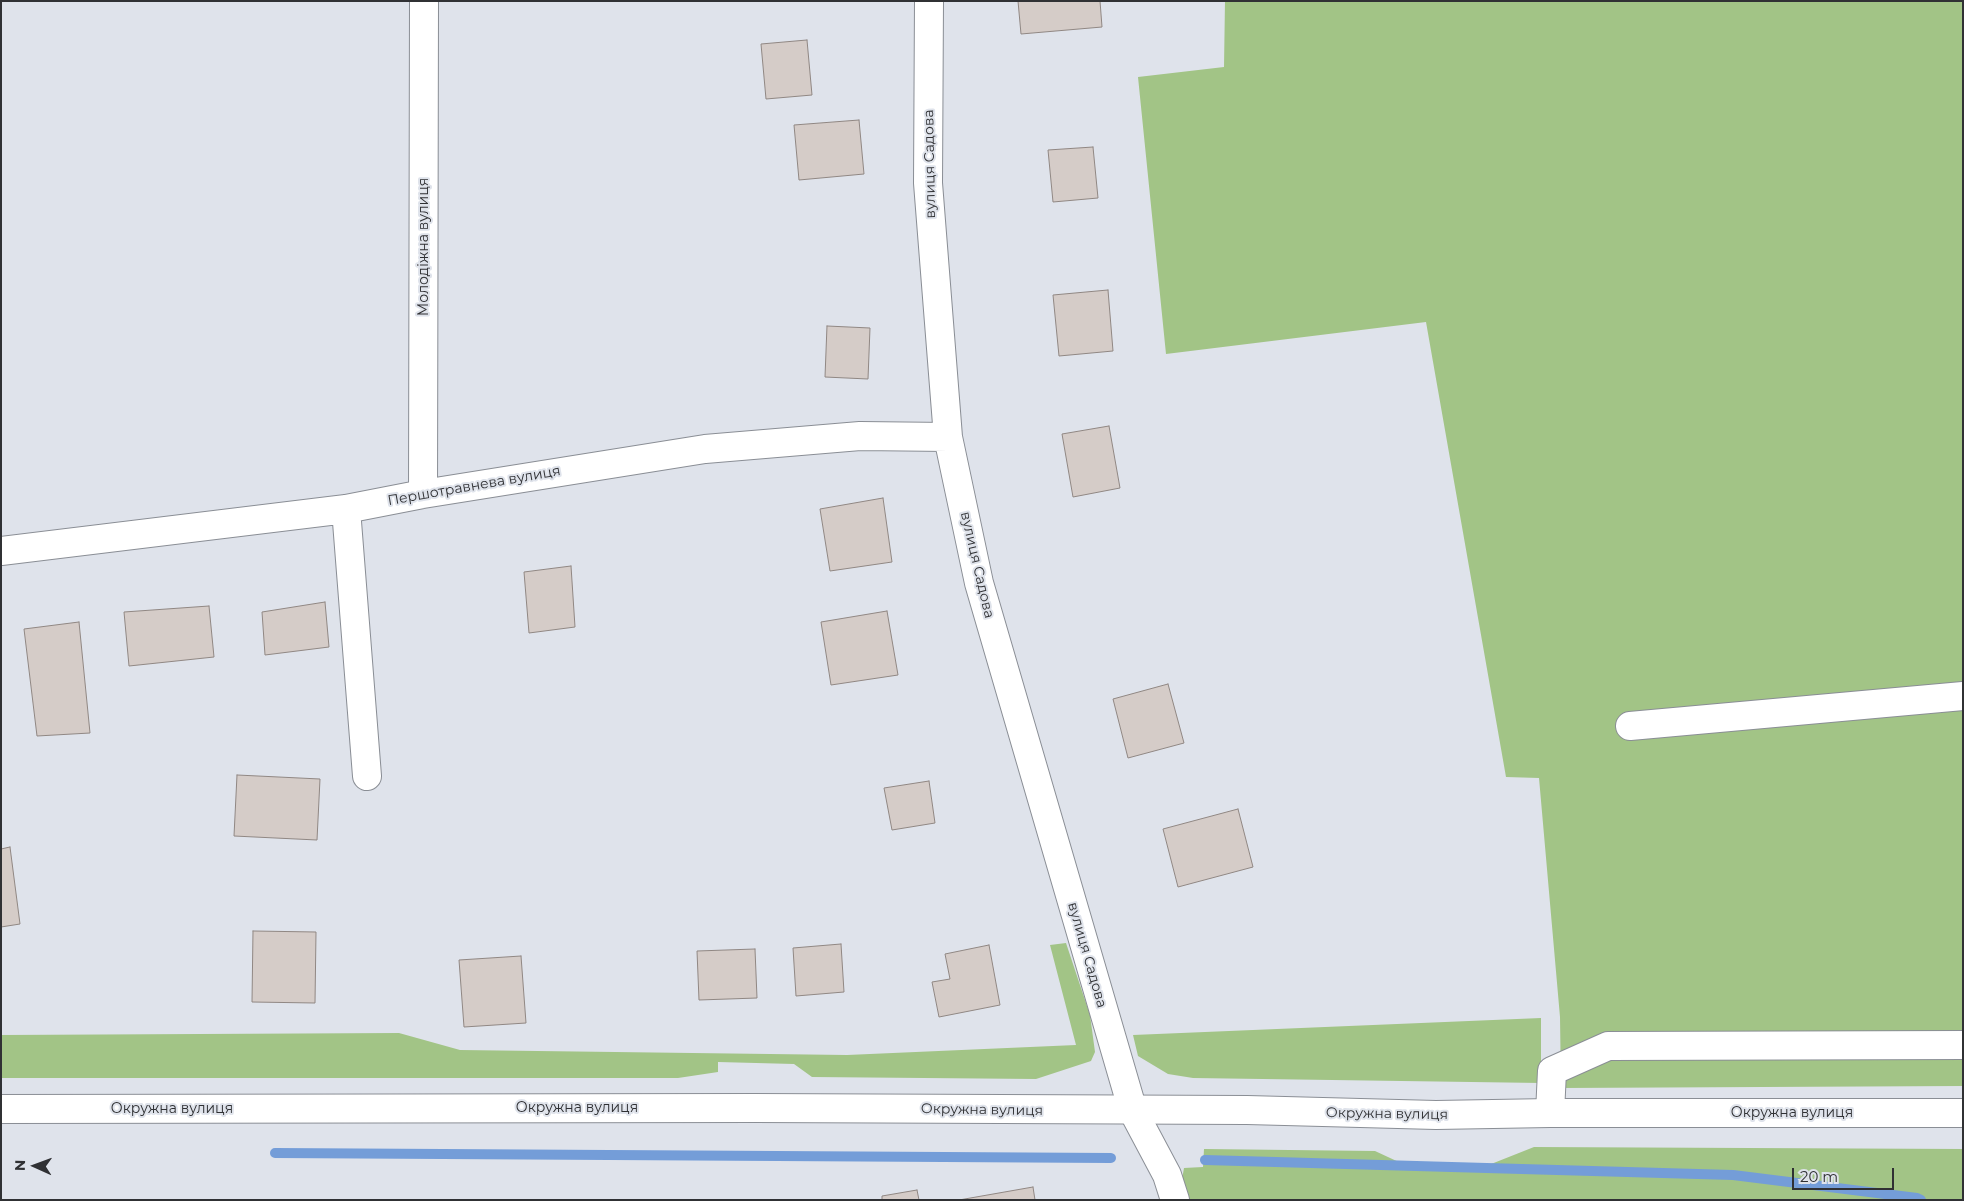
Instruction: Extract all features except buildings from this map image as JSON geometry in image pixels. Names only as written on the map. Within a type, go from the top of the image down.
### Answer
[{"type":"main road","name":"Молодіжна вулиця","points":[[423,494],[424,1]]},
{"type":"main road","name":"вулиця Садова","points":[[929,1],[928,184],[948,437],[979,583],[1133,1111],[1167,1175],[1175,1200]]},
{"type":"main road","name":"Першотравнева вулиця","points":[[1,551],[346,509],[423,494],[705,449],[860,436],[948,437]]},
{"type":"main road","points":[[346,509],[366,776]]},
{"type":"main road","points":[[1630,726],[1963,696]]},
{"type":"main road","points":[[1550,1114],[1552,1070],[1608,1046],[1963,1044]]},
{"type":"main road","name":"Окружна вулиця","points":[[1,1109],[755,1108],[1247,1110],[1436,1115],[1963,1114]]},
{"type":"green space","points":[[1225,1],[1963,1],[1963,1086],[1561,1088],[1560,1017],[1539,778],[1506,777],[1426,322],[1166,354],[1138,77],[1224,67]]},
{"type":"green space","points":[[1066,943],[1090,1015],[1095,1052],[1091,1061],[1036,1079],[812,1077],[794,1064],[718,1062],[718,1072],[678,1078],[1,1078],[1,1035],[399,1033],[460,1050],[847,1055],[1076,1045],[1050,945]]},
{"type":"green space","points":[[1541,1018],[1541,1083],[1193,1078],[1168,1074],[1138,1056],[1133,1035]]},
{"type":"green space","points":[[1534,1147],[1963,1149],[1963,1200],[1189,1200],[1181,1185],[1184,1168],[1203,1167],[1204,1149],[1375,1151],[1416,1170],[1476,1170]]},
{"type":"waterway","points":[[275,1153],[1111,1158]]},
{"type":"waterway","points":[[1205,1160],[1733,1175],[1921,1200]]}]
